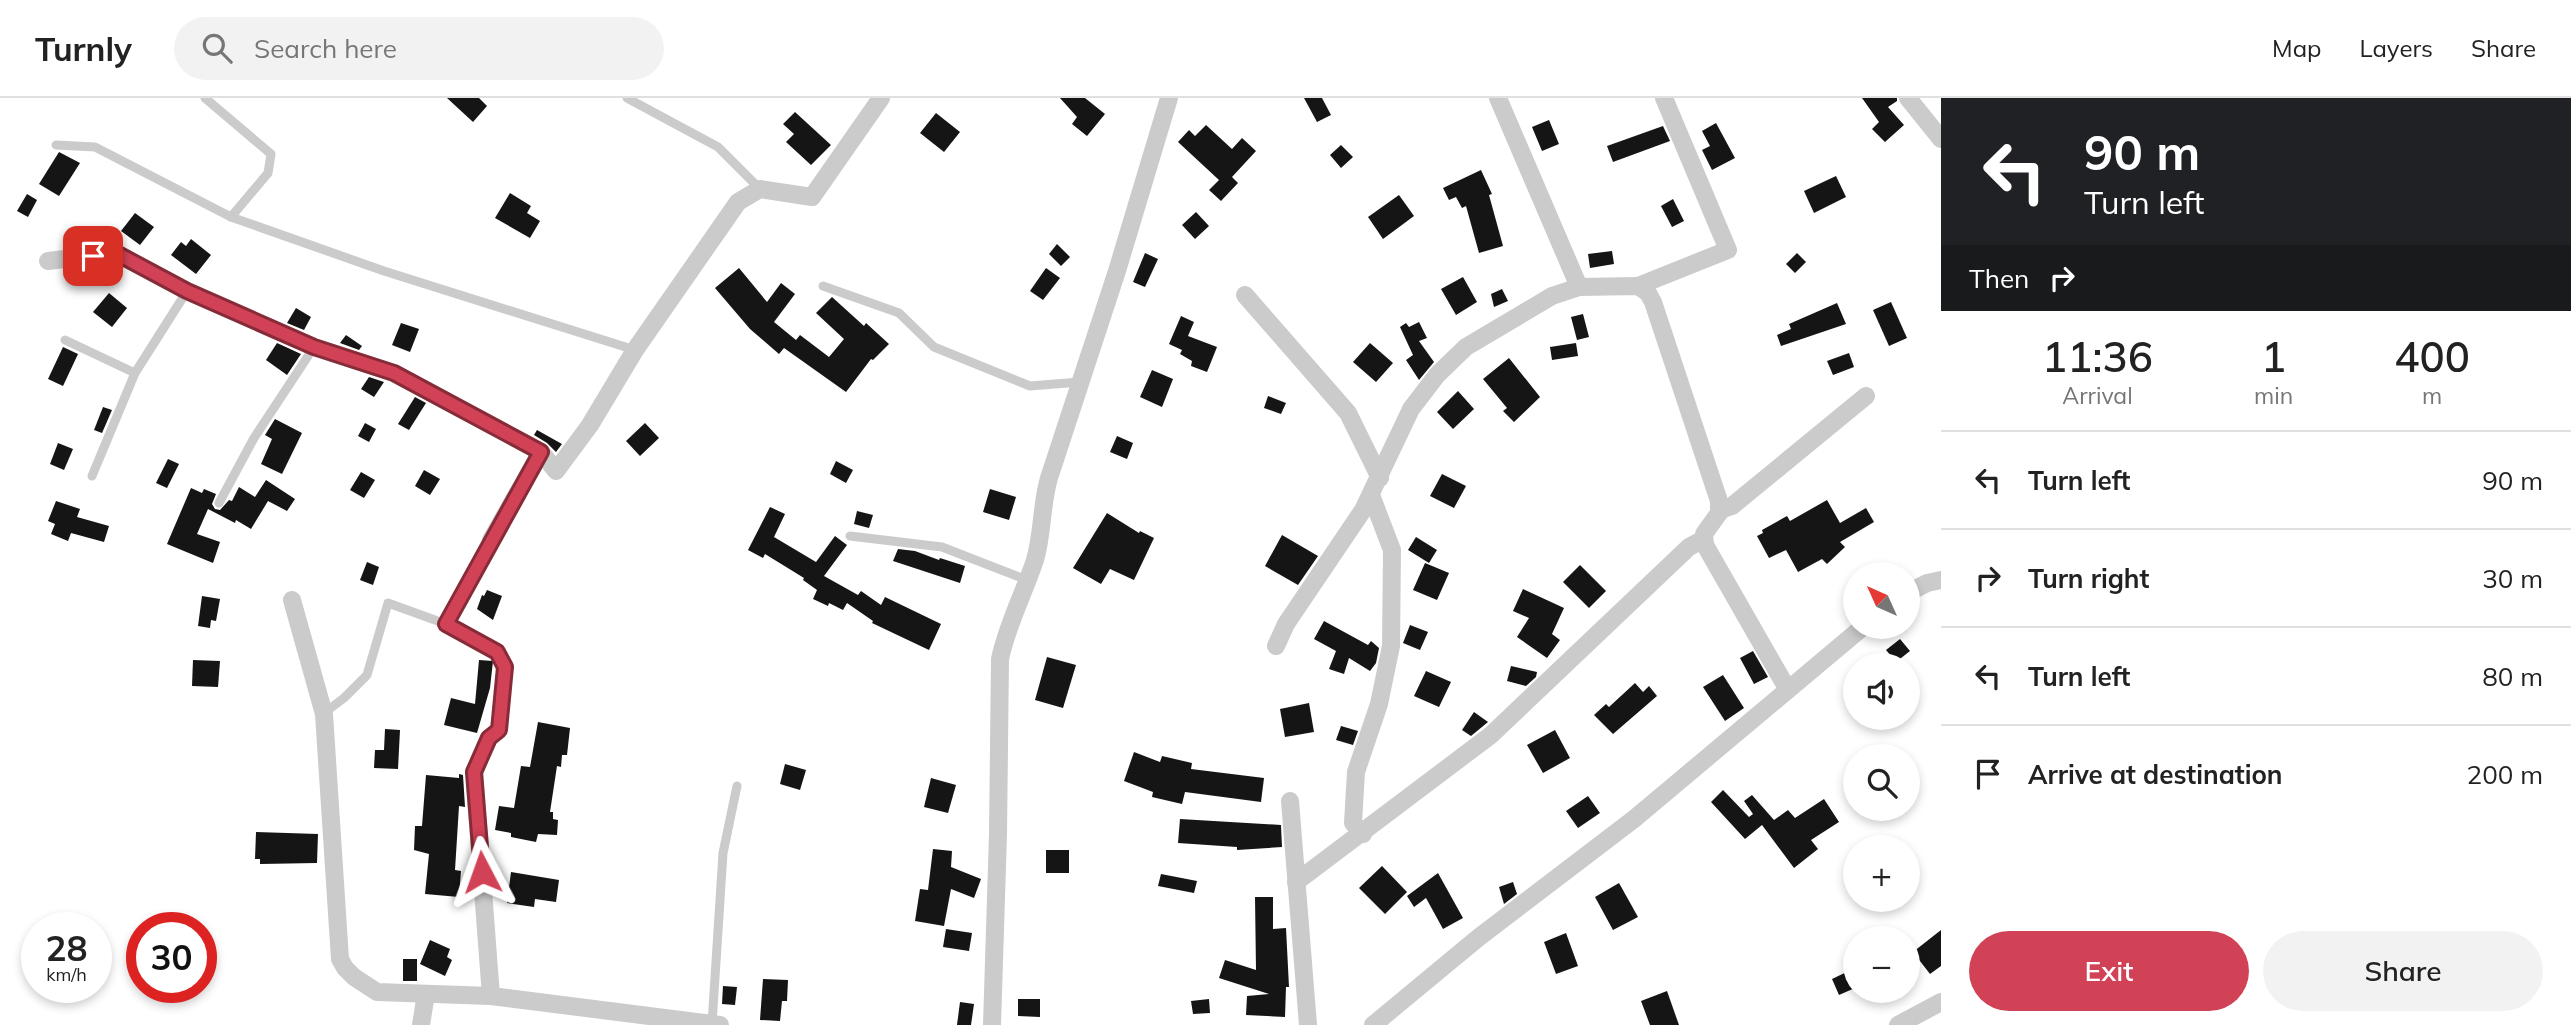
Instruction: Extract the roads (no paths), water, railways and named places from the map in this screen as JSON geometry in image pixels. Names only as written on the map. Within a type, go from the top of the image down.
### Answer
[{"type":"street","points":[[48,261],[116,253],[187,291],[314,347],[394,373],[541,452],[556,471],[590,425],[635,350],[738,202],[760,189],[813,197],[881,98]]},
{"type":"street","points":[[992,1025],[999,834],[1000,659],[1035,557],[1042,501],[1169,98]]},
{"type":"street","points":[[1498,98],[1579,287]]},
{"type":"street","points":[[1276,646],[1286,624],[1371,495],[1412,409],[1437,375],[1465,347],[1552,296],[1579,287],[1638,286],[1728,250],[1664,98]]},
{"type":"street","points":[[1908,98],[1941,139]]},
{"type":"street","points":[[1638,286],[1648,293],[1653,302],[1719,501],[1719,513]]},
{"type":"street","points":[[1245,295],[1348,414],[1380,478]]},
{"type":"street","points":[[1788,690],[1705,545],[1704,534],[1723,509],[1732,506],[1866,396]]},
{"type":"street","points":[[491,540],[541,452]]},
{"type":"street","points":[[1363,834],[1353,823],[1356,772],[1379,704],[1391,646],[1392,550],[1371,495]]},
{"type":"street","points":[[1296,882],[1491,735],[1689,547],[1704,539]]},
{"type":"street","points":[[1920,587],[1941,580]]},
{"type":"street","points":[[292,600],[324,714],[340,959],[354,978],[377,992],[491,996],[716,1025]]},
{"type":"street","points":[[1373,1025],[1478,937],[1634,819],[1849,639]]},
{"type":"street","points":[[489,738],[474,772],[491,996]]},
{"type":"street","points":[[1290,801],[1308,1025]]},
{"type":"street","points":[[421,1025],[426,993]]},
{"type":"street","points":[[1898,1025],[1941,1002]]},
{"type":"lane","points":[[205,98],[271,154],[268,173],[231,216]]},
{"type":"lane","points":[[627,98],[718,147],[760,189]]},
{"type":"lane","points":[[56,145],[95,147],[231,216],[384,271],[635,350]]},
{"type":"lane","points":[[823,286],[899,313],[934,347],[1030,386],[1080,382]]},
{"type":"lane","points":[[92,476],[135,373],[187,291]]},
{"type":"lane","points":[[65,340],[135,373]]},
{"type":"lane","points":[[219,503],[254,438],[314,347]]},
{"type":"lane","points":[[850,536],[942,547],[1027,580]]},
{"type":"lane","points":[[446,624],[491,540]]},
{"type":"lane","points":[[324,714],[367,675],[388,603],[446,624],[497,652],[505,667],[499,730],[489,738]]},
{"type":"lane","points":[[716,1025],[723,853],[737,786]]}]
